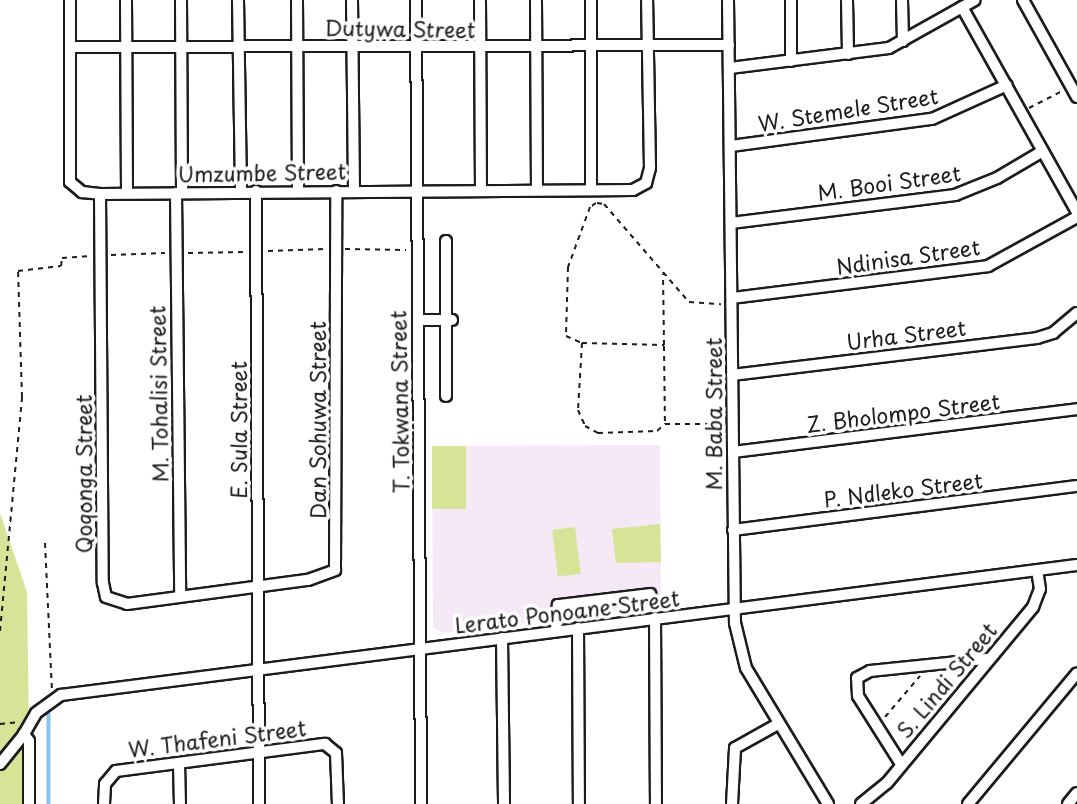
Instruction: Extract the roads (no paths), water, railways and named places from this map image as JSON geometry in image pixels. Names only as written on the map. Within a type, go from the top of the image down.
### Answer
[{"type":"street","name":"Umzumbe Street","points":[[70,0],[70,181],[82,192],[100,194],[641,187],[650,168],[647,47]]},
{"type":"street","points":[[126,0],[127,193]]},
{"type":"street","name":"M. Tohalisi Street","points":[[180,595],[181,0]]},
{"type":"street","points":[[238,0],[241,191]]},
{"type":"street","points":[[297,0],[299,191]]},
{"type":"street","points":[[352,0],[354,190]]},
{"type":"street","name":"T. Tokwana Street","points":[[416,0],[421,804]]},
{"type":"street","points":[[481,0],[481,190]]},
{"type":"street","points":[[536,0],[537,190]]},
{"type":"street","points":[[591,0],[593,189]]},
{"type":"street","points":[[647,0],[647,47]]},
{"type":"street","name":"M. Baba Street","points":[[728,0],[733,610],[746,668],[828,804]]},
{"type":"street","points":[[791,0],[791,61]]},
{"type":"street","points":[[847,0],[848,54]]},
{"type":"street","points":[[902,0],[903,41]]},
{"type":"street","points":[[1023,0],[1077,97]]},
{"type":"street","points":[[730,68],[889,48],[969,2],[1007,85],[1077,215]]},
{"type":"street","name":"Dutywa Street","points":[[71,47],[481,48],[729,45]]},
{"type":"street","name":"W. Stemele Street","points":[[731,146],[932,119],[1007,85]]},
{"type":"street","name":"M. Booi Street","points":[[731,223],[955,195],[997,178],[1043,151]]},
{"type":"street","name":"E. Sula Street","points":[[256,191],[260,804]]},
{"type":"street","name":"Dan Sohuwa Street","points":[[259,587],[328,576],[336,565],[335,191]]},
{"type":"street","name":"Qoqonga Street","points":[[100,194],[104,591],[119,604],[259,587]]},
{"type":"street","name":"Ndinisa Street","points":[[732,301],[988,266],[1077,215]]},
{"type":"street","points":[[446,241],[450,320],[446,396]]},
{"type":"street","name":"Urha Street","points":[[733,375],[1037,338],[1053,333],[1077,313]]},
{"type":"street","points":[[418,320],[450,320]]},
{"type":"street","name":"Z. Bholompo Street","points":[[733,452],[1077,409]]},
{"type":"street","name":"P. Ndleko Street","points":[[733,530],[1077,486]]},
{"type":"street","name":"Lerato Ponoane Street","points":[[24,734],[43,706],[61,695],[1077,565]]},
{"type":"street","name":"S. Lindi Street","points":[[861,804],[876,795],[1033,607],[1040,589],[1037,570]]},
{"type":"street","points":[[556,631],[558,606],[650,594]]},
{"type":"street","points":[[655,618],[656,804]]},
{"type":"street","points":[[578,628],[579,804]]},
{"type":"street","points":[[502,638],[504,804]]},
{"type":"street","points":[[901,764],[856,691],[858,678],[870,671],[987,659]]},
{"type":"street","points":[[968,804],[1077,673]]},
{"type":"street","points":[[732,804],[735,748],[778,724]]},
{"type":"street","points":[[0,764],[24,734],[29,741],[29,804]]},
{"type":"street","name":"W. Thafeni Street","points":[[104,804],[107,778],[116,771],[318,745],[336,753],[338,804]]},
{"type":"street","points":[[180,764],[180,804]]},
{"type":"street","points":[[1068,804],[1077,793]]},
{"type":"waterway","points":[[49,714],[49,804]]}]
